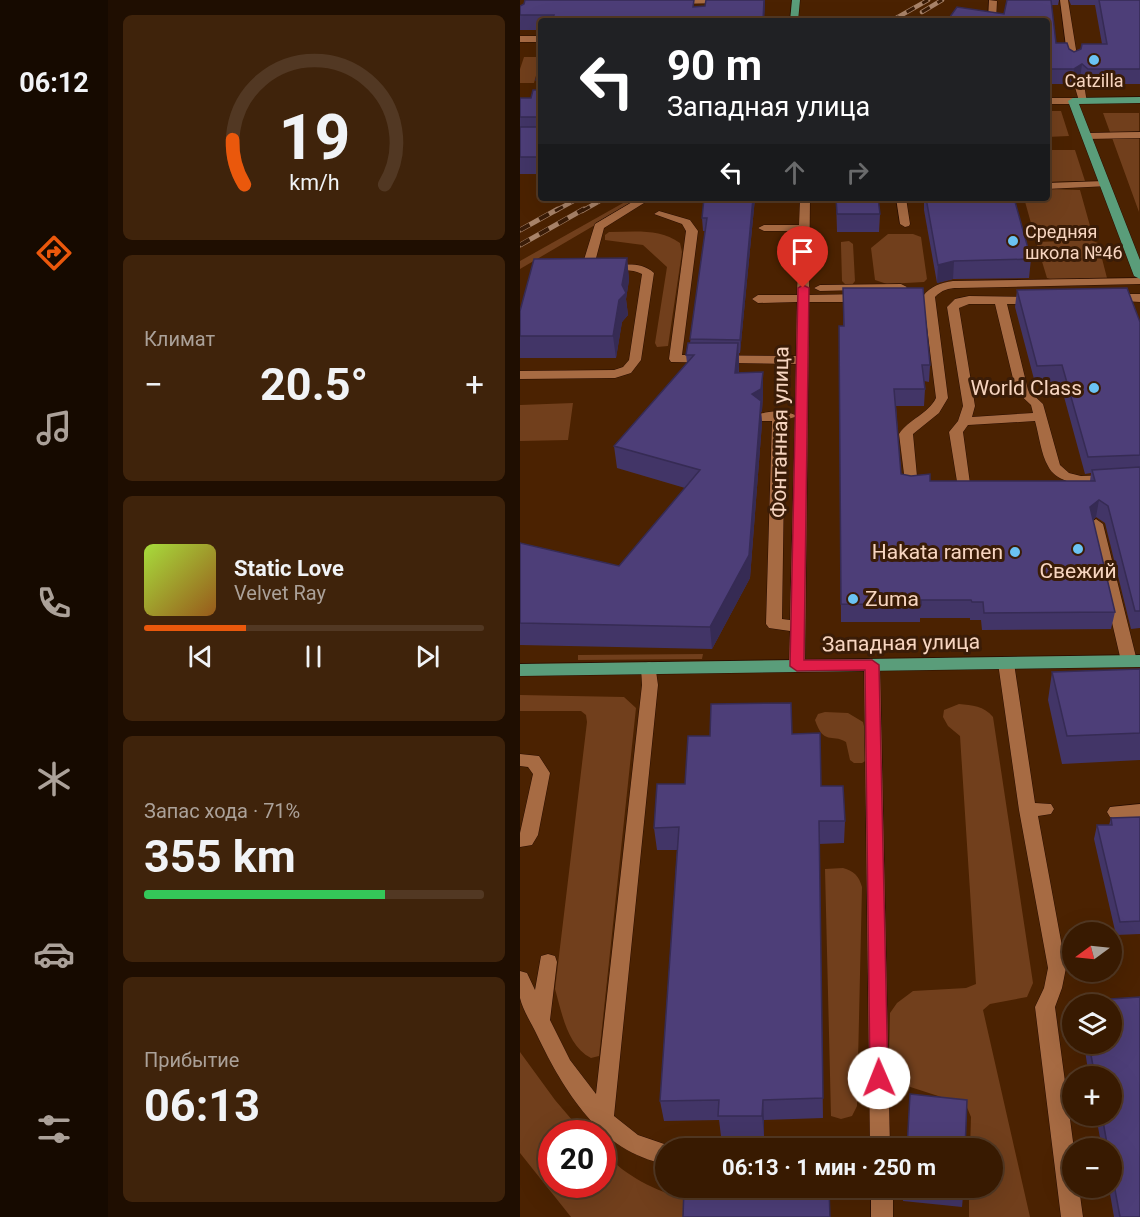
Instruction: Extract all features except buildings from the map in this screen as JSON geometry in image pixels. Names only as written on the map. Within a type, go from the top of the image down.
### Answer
[{"type":"main road","points":[[794,18],[796,0]]},
{"type":"main road","points":[[1140,100],[1079,100],[1087,136],[1140,276]]},
{"type":"main road","name":"Западная улица","points":[[520,670],[1134,661]]},
{"type":"street","points":[[702,11],[703,0]]},
{"type":"street","points":[[663,1],[732,0]]},
{"type":"street","points":[[1064,0],[1074,62]]},
{"type":"street","points":[[988,16],[993,2]]},
{"type":"street","points":[[520,39],[538,39]]},
{"type":"street","points":[[1050,101],[1079,100],[1080,84]]},
{"type":"street","points":[[1087,136],[1140,135]]},
{"type":"street","points":[[1050,186],[1105,184]]},
{"type":"street","points":[[520,375],[615,374],[627,370],[635,360],[648,273],[642,268],[599,267],[589,263],[599,226],[642,201]]},
{"type":"street","name":"Фонтанная улица","points":[[797,666],[805,201]]},
{"type":"street","points":[[901,201],[904,224]]},
{"type":"street","points":[[659,214],[686,222],[692,231],[675,359],[768,362],[802,360]]},
{"type":"street","points":[[764,228],[804,228]]},
{"type":"street","points":[[911,487],[906,434],[910,426],[931,415],[939,407],[942,398],[929,296],[936,288],[946,284],[1140,281]]},
{"type":"street","points":[[758,299],[803,293],[901,292]]},
{"type":"street","points":[[1104,298],[1140,298]]},
{"type":"street","points":[[964,491],[955,432],[964,421],[969,406],[953,307],[959,302],[969,300],[1047,300]]},
{"type":"street","points":[[1000,300],[1022,391],[1037,404],[1054,466],[1065,477],[1081,480],[1140,478]]},
{"type":"street","points":[[779,416],[774,624],[798,626]]},
{"type":"street","points":[[762,417],[801,416]]},
{"type":"street","points":[[964,421],[1041,417]]},
{"type":"street","points":[[1096,524],[1134,661]]},
{"type":"street","points":[[1006,663],[1036,809],[1057,968],[1053,988],[1045,1007],[1072,1217]]},
{"type":"street","points":[[872,665],[880,1138]]},
{"type":"street","points":[[603,1119],[650,685],[649,668]]},
{"type":"street","points":[[520,760],[533,761],[542,773],[529,835],[526,840],[520,840]]},
{"type":"street","points":[[1116,812],[1140,811]]},
{"type":"street","points":[[540,1023],[548,962]]},
{"type":"street","points":[[520,979],[563,1067],[603,1119],[617,1134],[632,1145],[655,1153]]},
{"type":"street","points":[[882,1198],[882,1217]]},
{"type":"shaded area","points":[[524,57],[538,57],[534,83],[520,83],[520,69]]},
{"type":"shaded area","points":[[1050,111],[1061,111],[1069,136],[1050,137]]},
{"type":"shaded area","points":[[1103,113],[1139,113],[1139,212]]},
{"type":"shaded area","points":[[1050,150],[1075,150],[1085,181],[1050,182],[1050,168],[1052,168]]},
{"type":"shaded area","points":[[1050,189],[1080,190],[1092,233],[1041,236],[1034,234],[1025,201],[1050,201]]},
{"type":"shaded area","points":[[627,201],[636,201],[520,269],[520,261]]},
{"type":"shaded area","points":[[609,232],[655,233],[680,243],[682,252],[668,346],[657,347],[655,343],[667,267],[643,245],[605,240],[605,235]]},
{"type":"shaded area","points":[[888,234],[913,234],[921,237],[927,279],[924,282],[887,284],[875,280],[871,248]]},
{"type":"shaded area","points":[[1090,240],[1098,243],[1107,278],[1053,280],[1047,278],[1038,242]]},
{"type":"shaded area","points":[[849,241],[853,244],[855,281],[852,285],[846,285],[842,281],[841,242]]},
{"type":"shaded area","points":[[573,403],[568,440],[520,441],[520,405]]},
{"type":"shaded area","points":[[703,654],[702,659],[578,660],[578,655]]},
{"type":"shaded area","points":[[520,695],[624,697],[636,708],[599,1056],[591,1058],[576,1046],[571,1037],[555,989],[586,715],[581,711],[520,711]]},
{"type":"shaded area","points":[[959,704],[973,706],[982,708],[993,717],[1033,983],[1027,997],[990,1004],[983,1010],[1030,1217],[969,1217],[969,1198],[1003,1198],[1003,1138],[970,1138],[971,1117],[966,1105],[898,1083],[891,1073],[890,1013],[897,1003],[913,991],[966,988],[976,984],[960,736],[948,726],[943,717],[944,710]]},
{"type":"shaded area","points":[[848,713],[863,722],[867,739],[867,760],[854,763],[850,760],[846,742],[822,733],[815,720],[818,714]]},
{"type":"shaded area","points":[[843,868],[856,874],[862,887],[857,1106],[852,1116],[841,1119],[831,1116],[825,869]]},
{"type":"shaded area","points":[[520,1052],[572,1120],[538,1120],[538,1176],[520,1153]]},
{"type":"shaded area","points":[[616,1164],[655,1188],[655,1198],[687,1200],[686,1217],[571,1217],[556,1198],[616,1198]]},
{"type":"railway","points":[[896,18],[928,0]]},
{"type":"railway","points":[[922,12],[942,0]]},
{"type":"railway","points":[[555,211],[573,201]]},
{"type":"railway","points":[[582,211],[600,201]]},
{"type":"railway","points":[[520,230],[558,209]]},
{"type":"railway","points":[[520,245],[584,209]]},
{"type":"place","name":"Catzilla","points":[[1094,60]]},
{"type":"place","name":"Средняя школа №46","points":[[1013,241]]},
{"type":"place","name":"World Class","points":[[1094,388]]},
{"type":"place","name":"Свежий","points":[[1078,549]]},
{"type":"place","name":"Hakata ramen","points":[[1015,552]]},
{"type":"place","name":"Zuma","points":[[853,599]]},
{"type":"route","points":[[803,288],[797,666],[872,665],[879,1078]]}]
